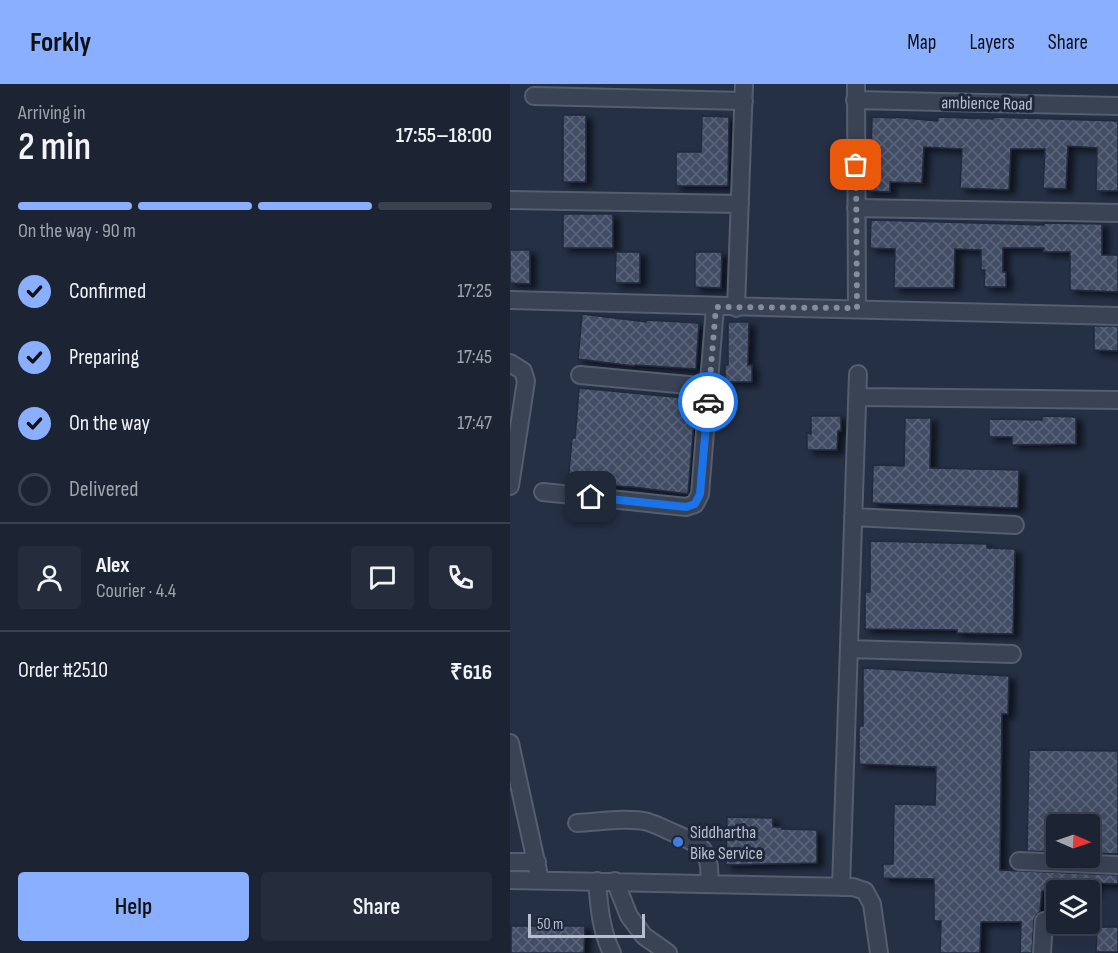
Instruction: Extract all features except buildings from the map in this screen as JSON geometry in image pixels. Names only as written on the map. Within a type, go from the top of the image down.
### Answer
[{"type":"street","points":[[534,96],[744,92],[736,308]]},
{"type":"street","name":"ambience Road","points":[[856,92],[1118,106]]},
{"type":"street","points":[[856,92],[857,308]]},
{"type":"street","points":[[510,200],[740,204]]},
{"type":"street","points":[[856,208],[1118,213]]},
{"type":"street","points":[[510,300],[736,308],[857,308],[1118,316]]},
{"type":"street","points":[[543,492],[686,507],[695,504],[700,494],[716,307]]},
{"type":"street","points":[[510,363],[523,371],[526,381],[510,486]]},
{"type":"street","points":[[841,887],[858,374]]},
{"type":"street","points":[[580,375],[710,387]]},
{"type":"street","points":[[859,397],[1118,400]]},
{"type":"street","points":[[853,517],[1015,525]]},
{"type":"street","points":[[849,649],[1012,654]]},
{"type":"street","points":[[510,744],[540,880]]},
{"type":"street","points":[[577,823],[636,820],[692,840],[703,848],[709,858],[709,884]]},
{"type":"street","points":[[1019,861],[1118,865]]},
{"type":"street","points":[[510,862],[537,862]]},
{"type":"street","points":[[510,880],[853,887],[865,891],[872,904],[879,953]]},
{"type":"street","points":[[597,881],[605,940],[612,953]]},
{"type":"street","points":[[615,881],[629,916],[644,936],[668,953]]},
{"type":"street","points":[[1042,953],[1044,921]]},
{"type":"way so far","points":[[708,402],[716,307],[857,308],[856,165]]},
{"type":"place","name":"Siddhartha Bike Service","points":[[678,842]]},
{"type":"route","points":[[591,497],[686,507],[695,504],[700,494],[708,402]]}]
